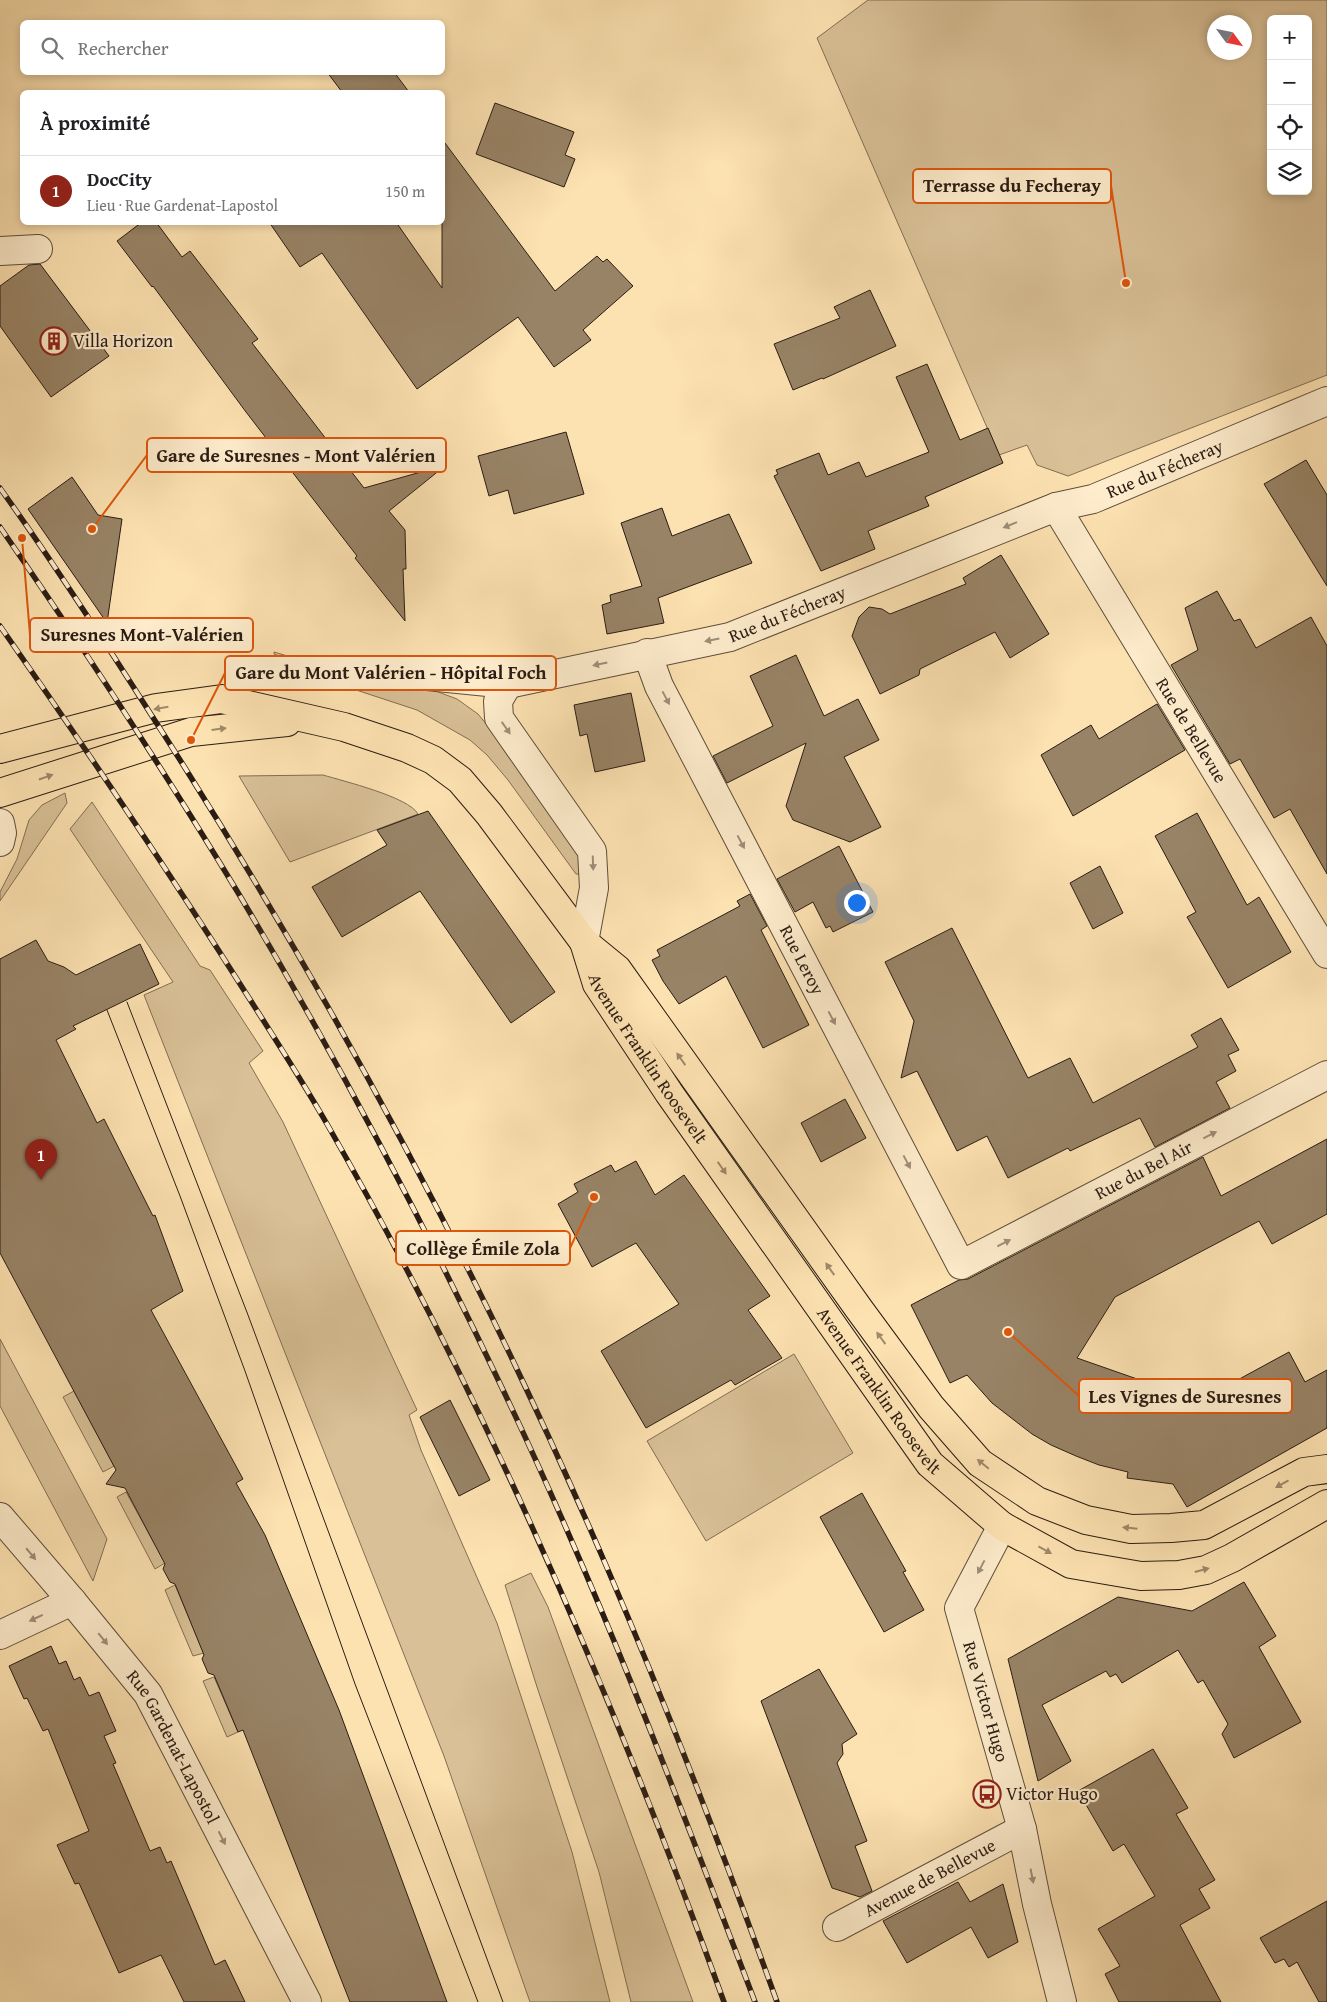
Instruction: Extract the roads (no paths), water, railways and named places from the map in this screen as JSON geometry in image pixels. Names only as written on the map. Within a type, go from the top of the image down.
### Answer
[{"type":"main road","name":"Avenue Franklin Roosevelt","points":[[0,750],[156,708],[222,699],[344,727],[407,748],[433,760],[460,780],[489,814],[584,942],[617,969],[931,1407],[980,1462],[1037,1501],[1086,1520],[1131,1528],[1204,1526],[1304,1472],[1327,1469]]},
{"type":"main road","name":"Avenue Franklin Roosevelt","points":[[0,793],[191,732],[311,720]]},
{"type":"main road","name":"Avenue Franklin Roosevelt","points":[[584,942],[597,984],[602,992],[669,1093],[930,1464],[1002,1526],[1071,1564],[1141,1576],[1179,1575],[1206,1570],[1232,1558],[1327,1504]]},
{"type":"street","points":[[0,252],[38,249]]},
{"type":"street","name":"Rue du Fécheray","points":[[397,673],[508,684],[647,653],[730,637],[1056,507],[1093,499],[1327,401]]},
{"type":"street","name":"Rue de Bellevue","points":[[1056,507],[1327,954]]},
{"type":"street","name":"Rue Leroy","points":[[647,653],[659,686],[961,1265]]},
{"type":"street","points":[[508,684],[498,701],[499,718],[592,851],[594,888],[584,942]]},
{"type":"street","points":[[0,823],[2,833],[0,842]]},
{"type":"street","name":"Rue du Bel Air","points":[[961,1265],[1327,1075]]},
{"type":"street","name":"Rue Gardenat-Lapostol","points":[[0,1517],[148,1694],[307,2002]]},
{"type":"street","name":"Rue Victor Hugo","points":[[1002,1526],[959,1608],[1022,1828],[1037,1904],[1062,2002]]},
{"type":"street","points":[[0,1635],[72,1601]]},
{"type":"street","name":"Avenue de Bellevue","points":[[837,1927],[1022,1828]]},
{"type":"tram line","points":[[127,1002],[248,1315],[503,2002]]},
{"type":"tram line","points":[[107,1010],[180,1196],[245,1371],[355,1684],[478,2002]]},
{"type":"railway","points":[[0,488],[96,630],[217,819],[340,1028],[454,1241],[508,1350],[608,1570],[696,1785],[777,2002]]},
{"type":"railway","points":[[0,527],[121,707],[237,891],[343,1076],[410,1201],[504,1392],[605,1618],[755,2002]]},
{"type":"railway","points":[[0,626],[111,787],[219,951],[314,1102],[386,1229],[441,1336],[545,1554],[593,1665],[638,1777],[724,2002]]},
{"type":"place","name":"Terrasse du Fecheray","points":[[1126,283]]},
{"type":"place","name":"Villa Horizon","points":[[54,341]]},
{"type":"place","name":"Gare de Suresnes - Mont Valérien","points":[[92,529]]},
{"type":"place","name":"Suresnes Mont-Valérien","points":[[22,538]]},
{"type":"place","name":"Gare du Mont Valérien - Hôpital Foch","points":[[191,740]]},
{"type":"place","name":"DocCity","points":[[41,1180]]},
{"type":"place","name":"Collège Émile Zola","points":[[594,1197]]},
{"type":"place","name":"Les Vignes de Suresnes","points":[[1008,1332]]},
{"type":"place","name":"Victor Hugo","points":[[987,1794]]}]
